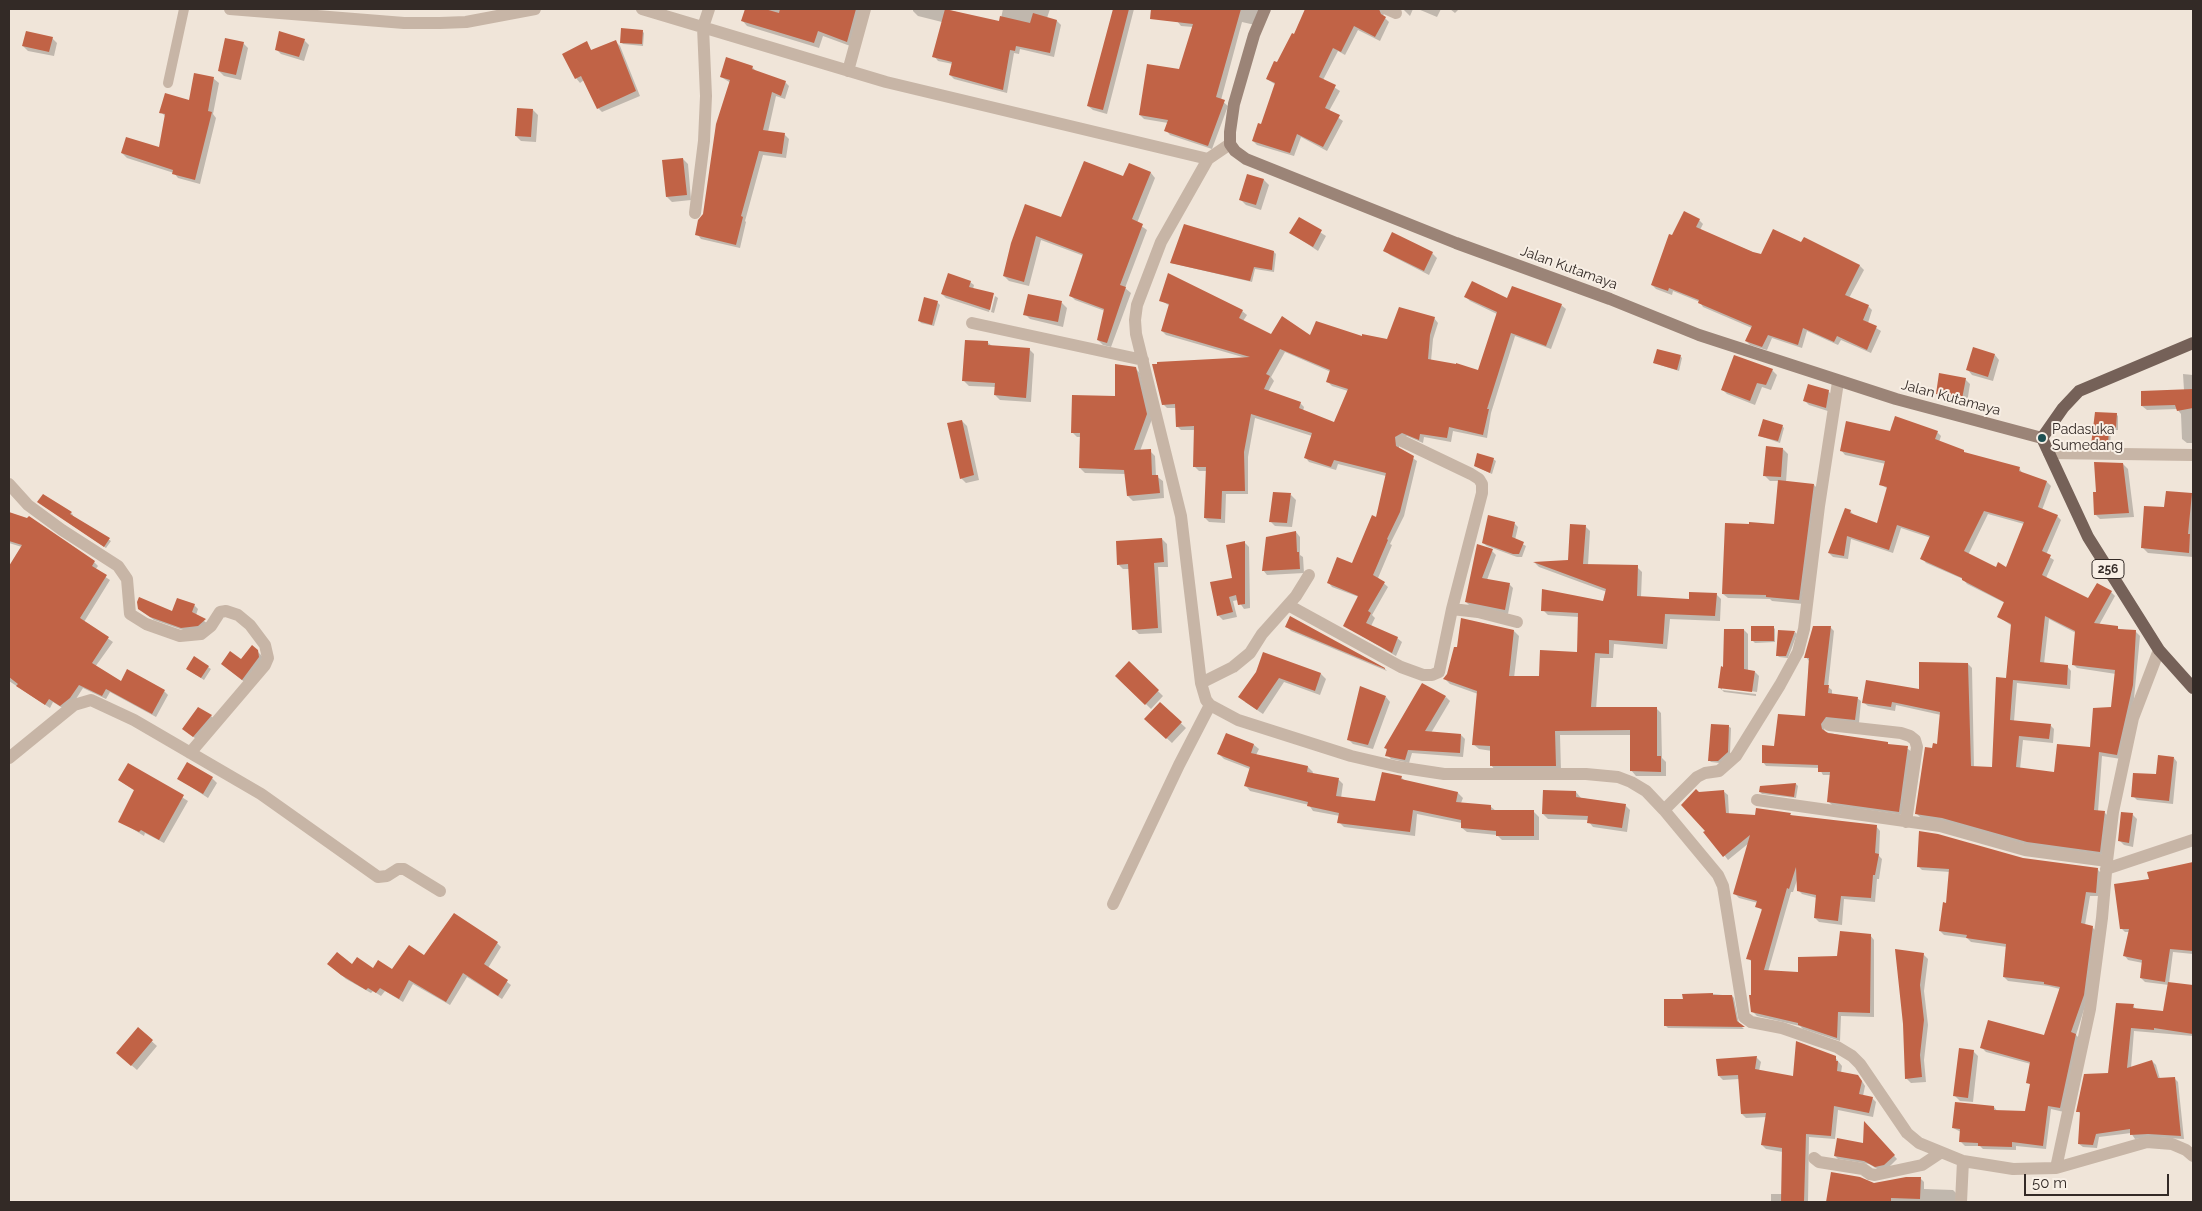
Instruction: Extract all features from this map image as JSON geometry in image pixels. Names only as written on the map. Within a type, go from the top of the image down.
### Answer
[{"type":"main road","points":[[1230,144],[1234,104],[1254,35],[1265,9]]},
{"type":"main road","name":"Jalan Kutamaya","points":[[1230,144],[1241,156],[1254,163],[1456,244],[1610,299],[1699,335],[1838,382],[2042,438]]},
{"type":"main road","points":[[2042,438],[2063,408],[2079,391],[2193,343]]},
{"type":"main road","name":"256","points":[[2042,438],[2088,537],[2158,650],[2193,688]]},
{"type":"street","points":[[230,9],[294,11],[404,24],[466,22],[535,9]]},
{"type":"street","points":[[642,9],[848,72],[1208,159]]},
{"type":"street","points":[[695,213],[702,166],[706,105],[703,27],[709,9]]},
{"type":"street","points":[[848,72],[865,9]]},
{"type":"street","points":[[1230,144],[1208,159],[1162,242],[1137,305],[1136,334],[1181,516],[1202,683],[1206,700],[1210,705],[1238,720],[1351,756],[1398,767],[1444,774],[1586,774],[1618,777],[1646,791],[1710,865],[1723,886],[1744,1018],[1752,1022],[1782,1028],[1828,1044],[1852,1056],[1860,1064],[1907,1133],[1919,1143],[1963,1161],[2013,1169],[2056,1168],[2147,1142],[2172,1144],[2186,1150],[2193,1156]]},
{"type":"street","points":[[972,323],[1143,360]]},
{"type":"street","points":[[1664,810],[1697,777],[1705,773],[1719,771],[1736,756],[1780,686],[1798,652],[1804,629],[1819,506],[1838,382]]},
{"type":"street","points":[[1288,605],[1417,674],[1428,675],[1439,672],[1452,609],[1482,493],[1482,484],[1479,479],[1470,474],[1402,441]]},
{"type":"street","points":[[2049,452],[2193,455]]},
{"type":"street","points":[[9,484],[28,505],[118,566],[127,579],[130,614],[146,624],[180,636],[201,634],[211,626],[220,612],[226,611],[238,615],[250,626],[265,646],[268,658],[265,665],[190,753]]},
{"type":"street","points":[[1202,683],[1234,667],[1250,653],[1262,634],[1306,583],[1309,575]]},
{"type":"street","points":[[1452,609],[1478,612],[1517,622]]},
{"type":"street","points":[[2056,1168],[2090,1009],[2113,812],[2134,718],[2158,650]]},
{"type":"street","points":[[9,758],[74,705],[91,700],[134,720],[261,794],[378,877],[387,876],[398,869],[404,869],[440,891]]},
{"type":"street","points":[[1113,904],[1183,756],[1210,705]]},
{"type":"street","points":[[1829,725],[1901,733],[1915,740],[1917,747],[1906,822]]},
{"type":"street","points":[[1757,800],[1964,832],[2025,850],[2106,865],[2193,840]]},
{"type":"street","points":[[1814,1158],[1819,1162],[1863,1169],[1875,1175],[1922,1165],[1940,1153]]},
{"type":"street","points":[[1961,1202],[1963,1161]]},
{"type":"lane","points":[[168,83],[184,9]]},
{"type":"building","points":[[745,9],[765,9],[779,13],[780,9],[856,9],[847,42],[818,31],[814,43],[741,21]]},
{"type":"building","points":[[945,9],[999,21],[1000,16],[1030,23],[1033,13],[1057,20],[1050,53],[1016,46],[1015,51],[1010,50],[1003,90],[949,75],[952,62],[932,57]]},
{"type":"building","points":[[1113,9],[1129,9],[1103,110],[1087,106]]},
{"type":"building","points":[[1151,9],[1241,9],[1216,97],[1225,100],[1208,146],[1164,131],[1168,120],[1139,115],[1147,64],[1179,69],[1193,24],[1150,19]]},
{"type":"building","points":[[1305,9],[1379,9],[1381,14],[1386,17],[1375,37],[1354,26],[1341,52],[1333,48],[1319,77],[1336,85],[1325,108],[1340,115],[1323,147],[1297,134],[1290,153],[1252,141],[1258,123],[1261,124],[1275,83],[1266,79],[1274,61],[1277,62],[1292,33],[1294,34]]},
{"type":"building","points":[[621,28],[643,30],[642,44],[620,43]]},
{"type":"building","points":[[26,31],[53,37],[49,52],[22,46]]},
{"type":"building","points":[[279,31],[305,39],[299,57],[275,50]]},
{"type":"building","points":[[225,38],[244,42],[236,75],[218,71]]},
{"type":"building","points":[[616,40],[636,91],[597,109],[581,76],[575,79],[562,54],[587,41],[591,50]]},
{"type":"building","points":[[726,57],[753,66],[752,69],[786,81],[781,96],[772,92],[763,130],[785,133],[782,154],[759,151],[741,216],[743,217],[736,245],[695,235],[698,220],[703,214],[716,124],[730,80],[720,77]]},
{"type":"building","points":[[194,73],[214,77],[208,111],[212,112],[195,180],[172,174],[173,170],[121,153],[126,137],[159,147],[165,114],[159,113],[165,93],[189,100]]},
{"type":"building","points":[[517,108],[533,109],[531,137],[515,136]]},
{"type":"building","points":[[683,158],[687,195],[666,197],[662,160]]},
{"type":"building","points":[[1084,161],[1123,176],[1129,163],[1151,172],[1132,219],[1143,224],[1120,285],[1126,287],[1107,343],[1097,340],[1104,309],[1069,296],[1083,254],[1036,236],[1024,282],[1003,276],[1011,243],[1025,204],[1061,217]]},
{"type":"building","points":[[1247,174],[1264,179],[1256,205],[1239,200]]},
{"type":"building","points":[[1684,211],[1700,219],[1696,227],[1753,252],[1761,254],[1773,229],[1801,242],[1804,237],[1860,265],[1845,295],[1869,305],[1863,320],[1877,326],[1867,350],[1837,336],[1834,342],[1803,328],[1798,345],[1768,335],[1762,347],[1745,341],[1752,326],[1698,303],[1699,300],[1669,288],[1668,291],[1651,285],[1669,234],[1672,235]]},
{"type":"building","points":[[1299,217],[1322,230],[1313,247],[1289,233]]},
{"type":"building","points":[[1184,224],[1274,251],[1272,270],[1254,267],[1250,281],[1170,263]]},
{"type":"building","points":[[1392,232],[1433,252],[1424,271],[1383,251]]},
{"type":"building","points":[[948,273],[971,281],[969,287],[994,293],[990,310],[941,294]]},
{"type":"building","points":[[1168,273],[1243,310],[1239,318],[1271,334],[1282,316],[1310,335],[1316,321],[1362,336],[1362,334],[1387,339],[1399,307],[1435,317],[1430,335],[1428,359],[1456,363],[1478,370],[1497,312],[1464,297],[1472,281],[1507,298],[1512,286],[1562,304],[1546,346],[1511,333],[1487,409],[1489,409],[1483,435],[1449,427],[1447,438],[1420,434],[1419,440],[1402,433],[1395,437],[1396,446],[1414,456],[1400,512],[1373,575],[1385,582],[1368,611],[1371,613],[1366,623],[1398,637],[1392,653],[1343,626],[1358,596],[1327,583],[1337,557],[1352,563],[1372,515],[1376,517],[1386,473],[1334,460],[1331,467],[1304,458],[1312,433],[1251,414],[1244,452],[1245,491],[1222,491],[1221,519],[1204,518],[1206,467],[1193,467],[1194,426],[1176,427],[1175,404],[1162,405],[1152,364],[1157,364],[1157,362],[1250,357],[1161,331],[1169,304],[1159,301]],"holes":[[[1280,349],[1330,370],[1326,382],[1348,389],[1334,422],[1299,408],[1301,402],[1264,389],[1270,376],[1266,374]]]},
{"type":"building","points":[[1028,294],[1062,301],[1058,322],[1023,315]]},
{"type":"building","points":[[924,297],[938,301],[932,325],[918,321]]},
{"type":"building","points":[[965,340],[988,341],[988,345],[1030,348],[1026,398],[994,395],[995,383],[962,381]]},
{"type":"building","points":[[1973,347],[1995,354],[1988,377],[1966,370]]},
{"type":"building","points":[[1657,349],[1681,355],[1677,370],[1653,363]]},
{"type":"building","points":[[1734,355],[1773,369],[1766,385],[1757,383],[1750,401],[1721,390]]},
{"type":"building","points":[[1115,364],[1136,367],[1147,414],[1134,450],[1151,449],[1152,475],[1158,475],[1160,493],[1127,496],[1124,470],[1079,468],[1080,433],[1071,433],[1072,395],[1115,396]]},
{"type":"building","points":[[1939,373],[1966,378],[1962,399],[1936,394]]},
{"type":"building","points":[[1808,384],[1829,390],[1826,408],[1803,401]]},
{"type":"building","points":[[2193,389],[2193,408],[2177,411],[2175,405],[2141,406],[2141,391]]},
{"type":"building","points":[[2095,412],[2117,413],[2116,428],[2109,428],[2108,446],[2091,445]]},
{"type":"building","points":[[1895,416],[1938,431],[1935,439],[1964,450],[1964,452],[2020,467],[2019,471],[2047,481],[2038,507],[2058,515],[2042,551],[2051,555],[2042,575],[2088,598],[2097,583],[2112,591],[2094,623],[2118,626],[2118,629],[2136,630],[2133,685],[2117,755],[2099,752],[2094,810],[2105,811],[2100,852],[2027,842],[1942,818],[1915,814],[1925,747],[1932,748],[1933,743],[1937,744],[1940,712],[1892,702],[1891,707],[1862,703],[1866,680],[1919,689],[1919,662],[1968,663],[1971,766],[1992,767],[1996,677],[2006,678],[2011,624],[1997,617],[2004,602],[1962,580],[1962,578],[1920,559],[1930,536],[1897,525],[1889,550],[1847,536],[1844,556],[1828,553],[1845,508],[1851,510],[1850,513],[1877,523],[1887,487],[1879,485],[1885,461],[1840,451],[1846,421],[1890,431]],"holes":[[[1984,511],[2024,522],[2006,567],[1998,562],[1996,567],[1964,551]],[[2045,616],[2075,631],[2072,665],[2115,670],[2111,707],[2093,708],[2090,747],[2057,744],[2054,772],[2016,767],[2019,736],[2049,739],[2051,724],[2010,720],[2013,680],[2067,685],[2068,665],[2040,662]]]},
{"type":"building","points":[[1763,419],[1783,425],[1778,441],[1758,436]]},
{"type":"building","points":[[962,420],[974,475],[960,479],[947,423]]},
{"type":"building","points":[[1766,446],[1783,448],[1781,477],[1763,476]]},
{"type":"building","points":[[1477,453],[1494,458],[1490,473],[1474,466]]},
{"type":"building","points":[[2094,462],[2123,463],[2129,513],[2094,515],[2093,492],[2096,492]]},
{"type":"building","points":[[1778,480],[1814,484],[1799,600],[1766,597],[1766,595],[1722,594],[1725,523],[1774,524]]},
{"type":"building","points":[[2166,491],[2192,493],[2188,534],[2190,534],[2189,553],[2141,548],[2144,506],[2164,507]]},
{"type":"building","points":[[1273,492],[1291,493],[1287,523],[1269,522]]},
{"type":"building","points":[[43,494],[72,512],[70,514],[110,538],[104,547],[37,502]]},
{"type":"building","points":[[9,512],[27,518],[29,516],[95,561],[92,566],[107,575],[80,618],[109,637],[92,663],[121,681],[127,669],[165,690],[152,714],[106,689],[102,696],[79,685],[70,698],[60,706],[49,699],[45,705],[16,686],[18,684],[9,677],[9,566],[22,545],[9,541]]},
{"type":"building","points":[[1488,515],[1515,522],[1512,537],[1524,542],[1519,554],[1513,554],[1482,543]]},
{"type":"building","points":[[1570,524],[1586,525],[1583,564],[1638,565],[1637,596],[1689,599],[1689,592],[1717,593],[1715,616],[1665,614],[1663,644],[1609,640],[1609,654],[1595,653],[1591,707],[1657,707],[1657,756],[1661,756],[1661,772],[1630,771],[1630,730],[1555,731],[1556,766],[1490,766],[1490,746],[1472,745],[1477,691],[1443,679],[1447,674],[1454,647],[1457,647],[1461,618],[1514,630],[1509,676],[1539,676],[1540,650],[1577,652],[1578,613],[1541,611],[1542,589],[1603,601],[1606,589],[1533,562],[1568,560]]},
{"type":"building","points":[[1296,531],[1300,569],[1262,571],[1266,537]]},
{"type":"building","points":[[1162,538],[1164,562],[1154,563],[1158,628],[1132,630],[1128,564],[1117,565],[1116,541]]},
{"type":"building","points":[[1245,541],[1245,604],[1238,605],[1236,595],[1229,597],[1233,612],[1217,616],[1210,582],[1232,578],[1226,545]]},
{"type":"building","points":[[1477,544],[1493,549],[1482,578],[1510,583],[1505,610],[1465,602]]},
{"type":"building","points":[[139,597],[172,611],[177,598],[195,604],[192,612],[206,619],[198,626],[181,628],[150,617],[138,609],[137,602]]},
{"type":"building","points":[[1290,616],[1385,668],[1385,669],[1285,627]]},
{"type":"building","points":[[1751,626],[1774,626],[1774,641],[1751,641]]},
{"type":"building","points":[[1813,626],[1831,626],[1824,685],[1829,685],[1828,693],[1858,697],[1855,720],[1826,717],[1821,724],[1822,729],[1828,733],[1908,746],[1899,812],[1827,802],[1830,772],[1818,772],[1818,765],[1762,763],[1762,745],[1774,746],[1778,714],[1805,716],[1809,658],[1804,658]]},
{"type":"building","points":[[1724,629],[1744,629],[1744,669],[1755,671],[1752,692],[1718,688],[1721,666],[1723,667]]},
{"type":"building","points":[[1778,630],[1795,631],[1786,656],[1776,656]]},
{"type":"building","points":[[252,645],[258,650],[259,657],[242,680],[221,664],[230,651],[241,659]]},
{"type":"building","points":[[1263,652],[1321,673],[1315,691],[1279,678],[1257,710],[1238,697],[1256,672]]},
{"type":"building","points":[[194,656],[209,666],[201,678],[186,669]]},
{"type":"building","points":[[1129,661],[1159,690],[1145,705],[1115,676]]},
{"type":"building","points":[[1422,683],[1446,696],[1425,731],[1461,734],[1460,753],[1408,750],[1405,760],[1385,756],[1387,749],[1384,748]]},
{"type":"building","points":[[1360,686],[1386,696],[1368,745],[1347,740]]},
{"type":"building","points":[[1160,702],[1182,722],[1166,739],[1144,719]]},
{"type":"building","points":[[198,707],[212,715],[193,737],[182,729]]},
{"type":"building","points":[[1711,724],[1729,725],[1728,752],[1718,761],[1708,761]]},
{"type":"building","points":[[1226,733],[1254,744],[1251,753],[1308,766],[1307,772],[1339,778],[1336,796],[1375,801],[1382,772],[1402,776],[1401,779],[1458,792],[1456,802],[1491,805],[1491,810],[1534,810],[1534,836],[1496,836],[1496,831],[1461,828],[1461,820],[1413,810],[1410,832],[1337,823],[1339,813],[1307,806],[1308,802],[1244,786],[1250,767],[1217,754]]},
{"type":"building","points":[[2158,755],[2174,757],[2169,801],[2131,797],[2133,773],[2156,774]]},
{"type":"building","points":[[187,762],[213,777],[203,794],[177,779]]},
{"type":"building","points":[[128,763],[184,795],[159,840],[141,830],[139,832],[118,822],[134,790],[118,780]]},
{"type":"building","points":[[1796,783],[1794,797],[1759,792],[1760,786]]},
{"type":"building","points":[[1696,789],[1699,792],[1724,790],[1726,813],[1755,815],[1756,808],[1791,813],[1790,815],[1877,825],[1875,853],[1879,854],[1875,875],[1873,875],[1871,898],[1841,896],[1838,921],[1814,918],[1816,895],[1797,891],[1796,867],[1789,889],[1787,888],[1764,970],[1798,972],[1798,957],[1837,956],[1840,931],[1871,934],[1870,1013],[1838,1012],[1837,1038],[1798,1025],[1798,1023],[1751,1012],[1749,995],[1751,995],[1751,960],[1746,959],[1762,909],[1755,907],[1757,901],[1733,894],[1750,835],[1723,857],[1703,832],[1705,831],[1681,805]]},
{"type":"building","points":[[1543,790],[1576,791],[1576,797],[1626,804],[1622,828],[1587,823],[1588,816],[1542,814]]},
{"type":"building","points":[[2121,812],[2133,813],[2129,843],[2118,841]]},
{"type":"building","points":[[1919,831],[1938,834],[2023,858],[2098,868],[2096,893],[2086,892],[2081,923],[2093,926],[2084,995],[2071,1032],[2076,1034],[2060,1108],[2048,1106],[2043,1146],[2012,1142],[2012,1147],[1978,1146],[1978,1143],[1959,1142],[1960,1129],[1952,1128],[1955,1102],[1994,1106],[1994,1110],[2025,1111],[2030,1084],[2026,1083],[2030,1062],[1980,1048],[1988,1020],[2044,1035],[2060,987],[2044,984],[2044,982],[2003,977],[2006,944],[1966,938],[1967,935],[1939,931],[1943,902],[1946,903],[1949,869],[1917,867]]},
{"type":"building","points":[[2193,862],[2193,951],[2170,949],[2165,982],[2140,978],[2142,960],[2123,956],[2129,929],[2120,929],[2114,884],[2149,879],[2147,872]]},
{"type":"building","points":[[454,913],[498,942],[484,964],[508,980],[498,996],[463,973],[446,1002],[409,980],[399,999],[380,988],[376,993],[368,988],[366,990],[327,964],[337,952],[352,964],[357,957],[373,968],[378,960],[392,969],[409,945],[424,955]]},
{"type":"building","points":[[1895,949],[1924,953],[1920,985],[1924,1020],[1920,1055],[1922,1077],[1905,1079],[1903,1024]]},
{"type":"building","points":[[2168,982],[2193,985],[2193,1034],[2154,1028],[2154,1030],[2131,1028],[2127,1068],[2152,1060],[2158,1078],[2175,1077],[2181,1136],[2130,1135],[2130,1129],[2096,1134],[2093,1145],[2078,1144],[2080,1112],[2076,1112],[2084,1074],[2108,1073],[2116,1003],[2134,1004],[2133,1008],[2163,1011]]},
{"type":"building","points":[[1713,993],[1713,995],[1732,995],[1737,1021],[1745,1027],[1664,1026],[1664,999],[1683,999],[1682,994]]},
{"type":"building","points":[[138,1027],[153,1040],[131,1066],[116,1053]]},
{"type":"building","points":[[1796,1041],[1836,1056],[1836,1061],[1838,1061],[1837,1071],[1858,1075],[1862,1081],[1859,1094],[1873,1097],[1869,1113],[1834,1106],[1831,1136],[1806,1134],[1804,1202],[1781,1202],[1782,1148],[1761,1145],[1766,1113],[1741,1114],[1738,1075],[1718,1076],[1716,1059],[1757,1056],[1755,1069],[1793,1076]]},
{"type":"building","points":[[1959,1048],[1974,1050],[1968,1098],[1953,1096]]},
{"type":"building","points":[[1864,1121],[1895,1155],[1884,1165],[1875,1167],[1864,1161],[1834,1156],[1837,1138],[1863,1143]]},
{"type":"building","points":[[1831,1172],[1860,1177],[1874,1183],[1906,1177],[1921,1177],[1920,1199],[1891,1198],[1891,1202],[1826,1202]]},
{"type":"place","name":"Padasuka Sumedang","points":[[2042,438]]}]
